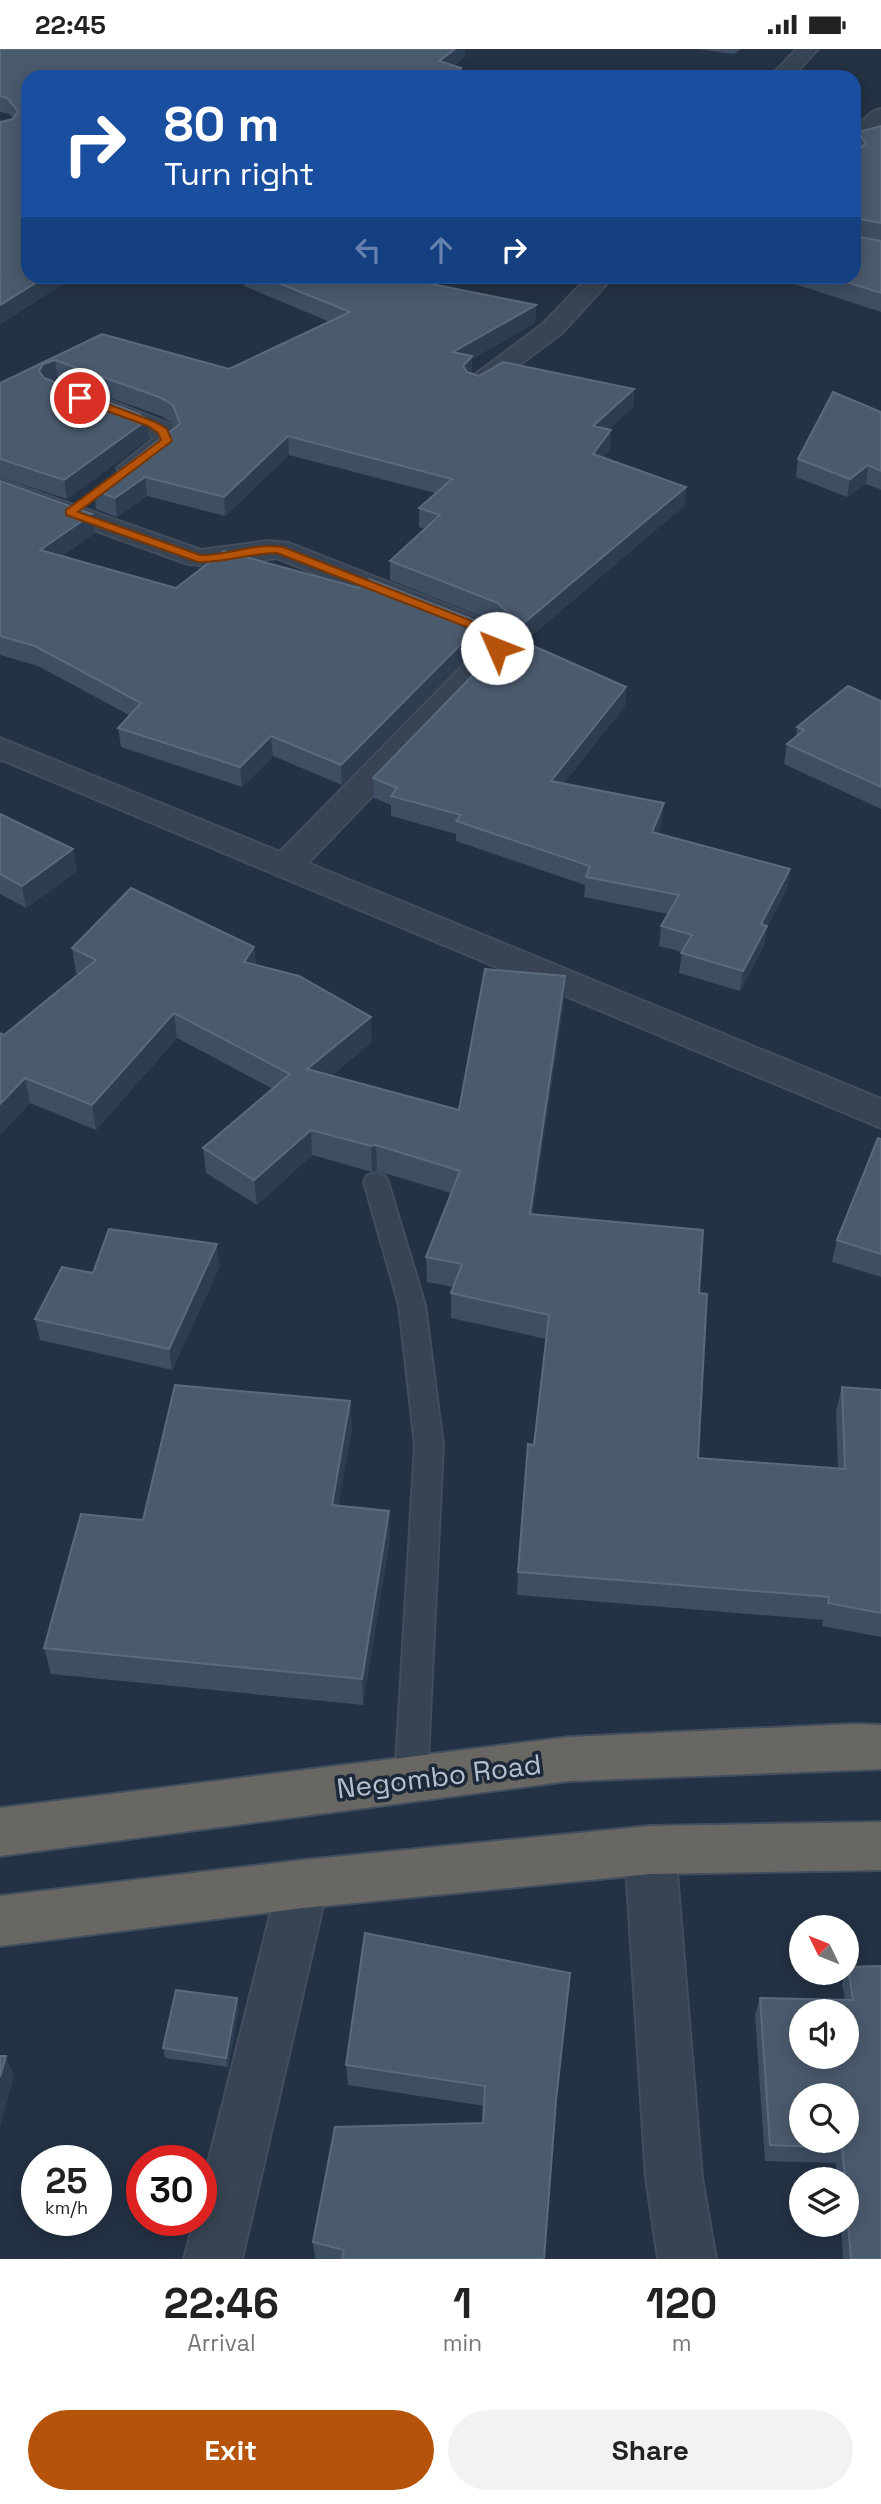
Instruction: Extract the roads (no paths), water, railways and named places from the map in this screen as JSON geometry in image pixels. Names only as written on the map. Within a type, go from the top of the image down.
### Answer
[{"type":"highway","name":"Negombo Road","points":[[0,1832],[569,1759],[881,1747]]},
{"type":"highway","points":[[0,1921],[303,1884],[650,1850],[881,1846]]},
{"type":"street","points":[[787,70],[808,49]]},
{"type":"street","points":[[861,132],[881,115]]},
{"type":"street","points":[[478,384],[553,328],[594,284]]},
{"type":"street","points":[[80,398],[151,424],[163,431],[167,441],[113,481]]},
{"type":"street","points":[[0,487],[80,505],[198,558],[217,559],[257,550],[279,549],[486,631],[495,638],[497,648],[286,866]]},
{"type":"street","points":[[0,748],[881,1114]]},
{"type":"street","points":[[650,1850],[674,2178],[687,2259]]},
{"type":"street","points":[[213,2259],[303,1884]]},
{"type":"lane","points":[[376,1182],[412,1305],[429,1445],[411,1780]]}]
